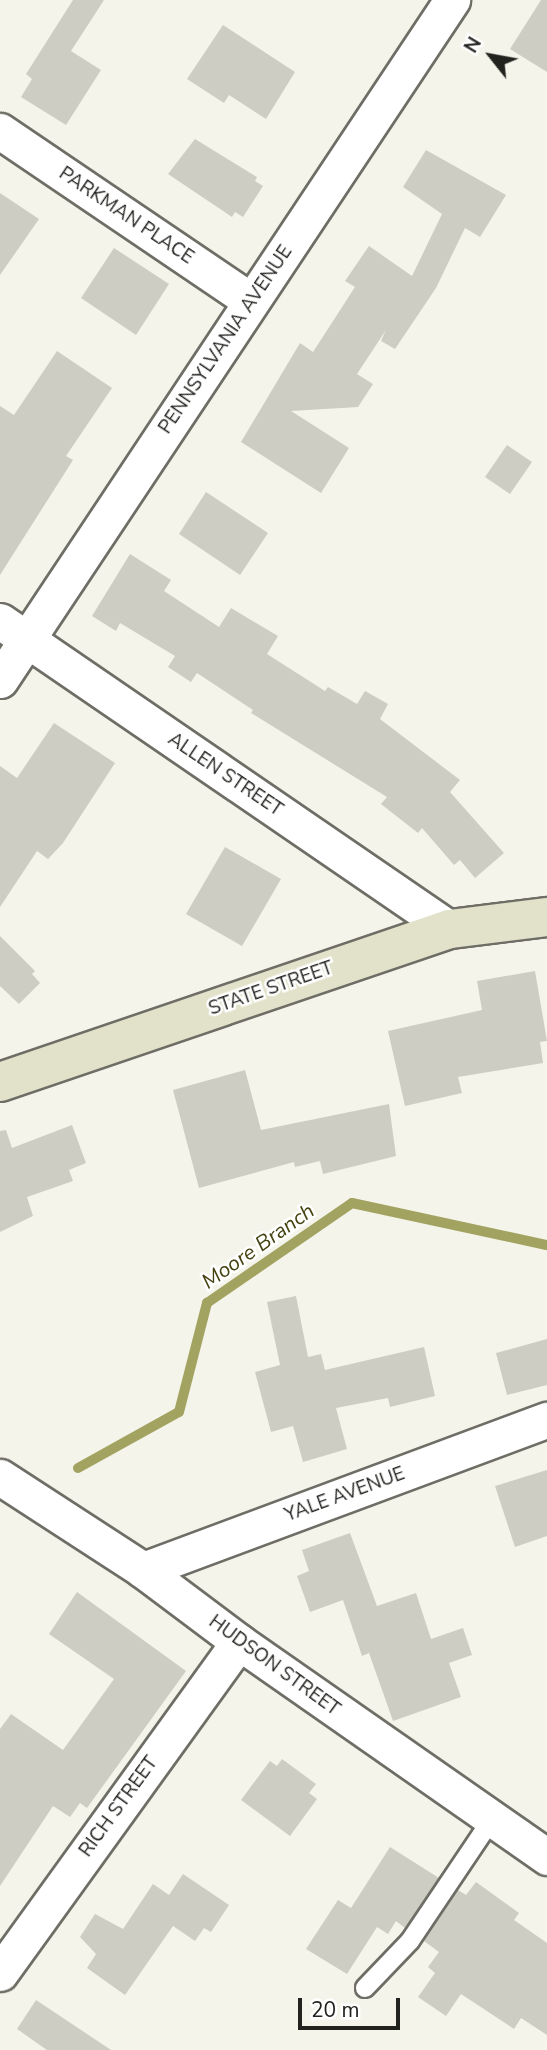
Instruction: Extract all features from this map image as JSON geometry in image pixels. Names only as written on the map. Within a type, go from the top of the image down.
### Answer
[{"type":"street","name":"PENNSYLVANIA AVENUE","points":[[0,680],[13,630],[251,301],[452,0]]},
{"type":"street","name":"PARKMAN PLACE","points":[[0,131],[251,301]]},
{"type":"street","name":"ALLEN STREET","points":[[13,630],[450,929]]},
{"type":"street","name":"STATE STREET","points":[[0,1082],[450,929],[547,917]]},
{"type":"street","name":"YALE AVENUE","points":[[143,1570],[547,1420]]},
{"type":"street","name":"HUDSON STREET","points":[[0,1477],[143,1570],[239,1642],[547,1857]]},
{"type":"street","name":"RICH STREET","points":[[0,1973],[239,1642]]},
{"type":"lane","points":[[365,1987],[410,1941],[492,1819]]},
{"type":"building","points":[[73,0],[104,0],[71,51],[101,70],[66,125],[21,97],[32,79],[26,74]]},
{"type":"building","points":[[541,0],[547,0],[547,72],[510,49]]},
{"type":"building","points":[[223,25],[295,72],[266,119],[229,95],[224,103],[187,79]]},
{"type":"building","points":[[195,139],[257,177],[255,181],[263,186],[243,217],[235,212],[232,217],[168,174]]},
{"type":"building","points":[[426,150],[506,195],[480,237],[465,228],[436,288],[395,349],[381,341],[386,330],[357,374],[373,384],[358,407],[291,411],[349,448],[321,493],[241,442],[300,343],[313,352],[355,287],[345,281],[369,246],[412,276],[442,214],[403,187]]},
{"type":"building","points":[[0,193],[39,219],[0,275]]},
{"type":"building","points":[[114,248],[169,284],[136,335],[81,298]]},
{"type":"building","points":[[57,351],[112,388],[66,456],[73,460],[0,575],[0,406],[14,415]]},
{"type":"building","points":[[507,445],[532,462],[510,494],[485,477]]},
{"type":"building","points":[[206,492],[268,533],[240,575],[179,534]]},
{"type":"building","points":[[130,554],[171,580],[164,591],[219,627],[231,608],[278,636],[267,654],[325,691],[328,687],[357,704],[365,691],[388,704],[380,719],[460,780],[450,792],[504,853],[475,878],[460,860],[454,865],[422,828],[418,833],[381,804],[387,797],[251,713],[253,710],[197,673],[191,682],[168,667],[175,656],[120,623],[116,631],[92,616]]},
{"type":"building","points":[[54,723],[115,763],[63,843],[48,859],[37,851],[0,907],[0,766],[17,778]]},
{"type":"building","points":[[225,847],[281,879],[242,946],[186,914]]},
{"type":"building","points":[[0,936],[35,971],[32,974],[40,983],[19,1004],[0,986]]},
{"type":"building","points":[[535,971],[547,1041],[540,1042],[543,1063],[458,1077],[462,1093],[405,1106],[388,1031],[482,1010],[477,981]]},
{"type":"building","points":[[245,1070],[261,1130],[389,1104],[396,1156],[323,1174],[320,1161],[295,1167],[294,1162],[199,1188],[173,1090]]},
{"type":"building","points":[[72,1125],[86,1163],[69,1170],[73,1181],[27,1197],[33,1216],[0,1232],[0,1131],[6,1130],[12,1148]]},
{"type":"building","points":[[296,1296],[308,1357],[321,1354],[325,1370],[424,1347],[435,1396],[390,1407],[388,1398],[336,1408],[347,1449],[303,1462],[293,1426],[271,1432],[255,1372],[280,1365],[267,1302]]},
{"type":"building","points":[[547,1339],[547,1385],[507,1395],[496,1353]]},
{"type":"building","points":[[547,1470],[547,1536],[515,1547],[495,1486]]},
{"type":"building","points":[[350,1533],[377,1606],[416,1593],[431,1639],[463,1628],[472,1655],[449,1663],[461,1697],[393,1721],[369,1653],[362,1656],[343,1600],[310,1612],[297,1576],[309,1571],[302,1550]]},
{"type":"building","points":[[77,1592],[186,1671],[87,1808],[80,1803],[70,1817],[53,1806],[0,1886],[0,1729],[11,1714],[63,1750],[114,1679],[49,1634]]},
{"type":"building","points":[[282,1759],[316,1784],[309,1793],[317,1799],[290,1836],[241,1800],[270,1761],[277,1766]]},
{"type":"building","points":[[390,1847],[439,1878],[405,1928],[396,1921],[388,1934],[377,1927],[347,1974],[306,1949],[338,1900],[351,1908]]},
{"type":"building","points":[[183,1874],[229,1905],[211,1932],[204,1928],[195,1941],[173,1926],[125,1995],[87,1968],[96,1954],[80,1937],[95,1914],[123,1929],[153,1884],[169,1895]]},
{"type":"building","points":[[476,1882],[519,1913],[514,1920],[547,1943],[547,2035],[521,2018],[514,2029],[461,1994],[446,2016],[418,1997],[435,1973],[428,1967],[439,1952],[424,1941],[458,1890],[466,1895]]},
{"type":"building","points":[[36,2000],[111,2050],[47,2050],[17,2029]]},
{"type":"waterway","name":"Moore Branch","points":[[78,1468],[179,1412],[207,1303],[352,1203],[547,1245]]}]
